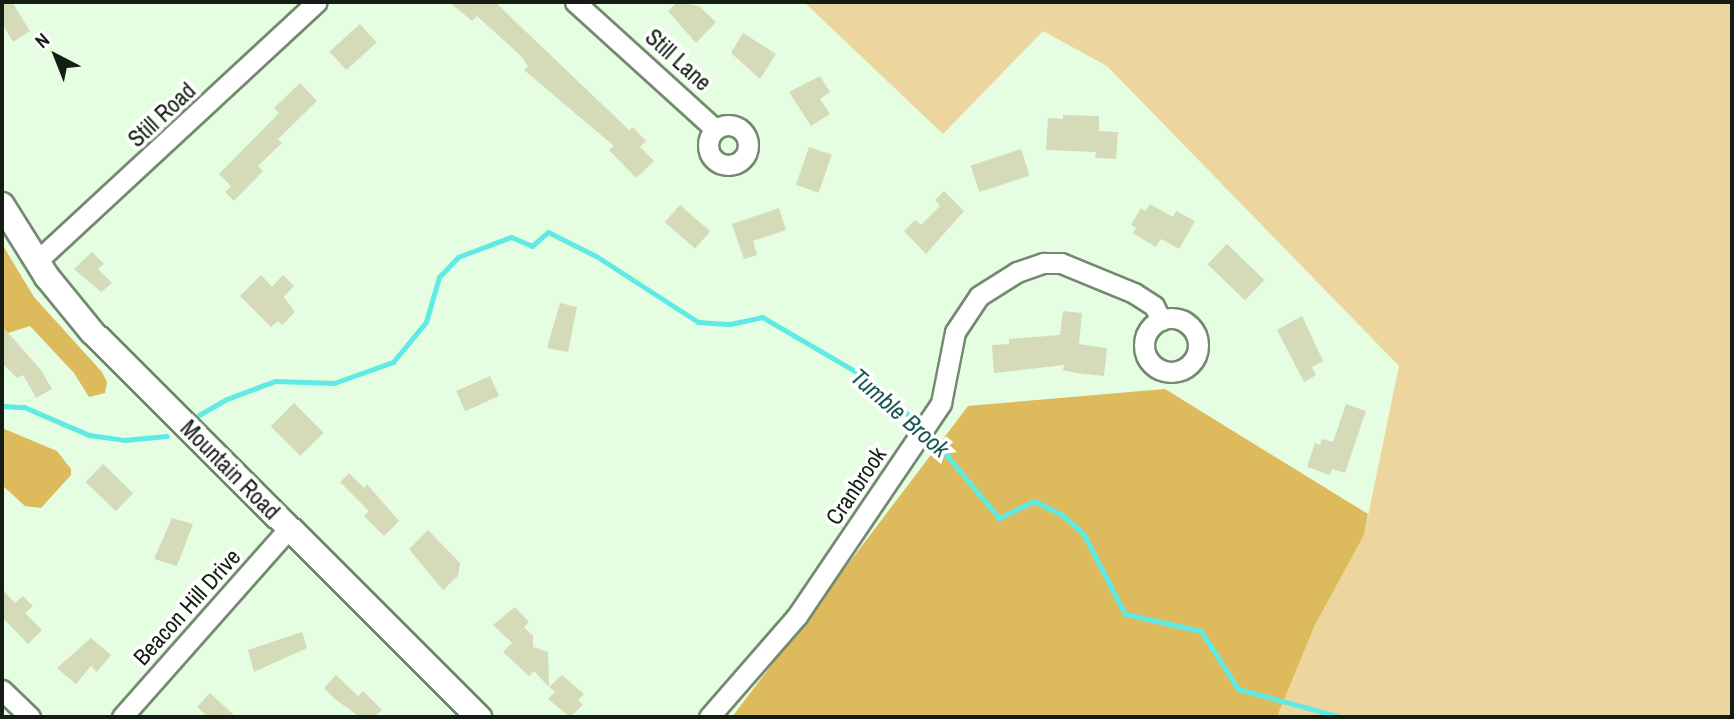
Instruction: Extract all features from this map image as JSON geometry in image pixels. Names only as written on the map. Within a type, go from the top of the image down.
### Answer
[{"type":"main road","name":"Mountain Road","points":[[2,205],[37,261],[92,332],[479,717]]},
{"type":"street","name":"Still Road","points":[[37,261],[317,2]]},
{"type":"street","name":"Still Lane","points":[[575,2],[715,129]]},
{"type":"street","name":"Cranbrook","points":[[709,717],[797,616],[933,415],[946,389],[960,318],[979,296],[1017,272],[1043,263],[1075,267],[1134,293],[1154,306],[1161,320]]},
{"type":"street","name":"Beacon Hill Drive","points":[[121,717],[289,528]]},
{"type":"street","points":[[2,690],[30,717]]},
{"type":"shaded area","points":[[804,2],[1732,2],[1732,717],[1277,717],[1315,625],[1364,535],[1399,366],[1107,66],[1043,31],[943,134]]},
{"type":"shaded area","points":[[2,244],[34,297],[102,372],[107,382],[105,393],[89,397],[74,373],[30,326],[2,335]]},
{"type":"shaded area","points":[[1165,389],[1368,514],[1364,535],[1315,625],[1277,717],[732,717],[968,406]]},
{"type":"shaded area","points":[[2,428],[57,451],[71,469],[71,475],[41,508],[25,506],[2,485]]},
{"type":"building","points":[[2,2],[12,2],[30,31],[13,42],[2,23]]},
{"type":"building","points":[[449,2],[495,2],[629,130],[633,127],[646,141],[640,147],[654,161],[636,178],[609,150],[614,146],[524,70],[528,66],[520,55],[477,16],[472,21]]},
{"type":"building","points":[[677,2],[699,6],[716,22],[696,43],[668,11]]},
{"type":"building","points":[[360,24],[377,43],[346,70],[330,51]]},
{"type":"building","points":[[743,33],[776,54],[760,79],[731,53]]},
{"type":"building","points":[[820,76],[830,92],[820,99],[830,114],[811,126],[789,92]]},
{"type":"building","points":[[300,83],[317,101],[278,139],[282,143],[258,166],[263,171],[234,201],[225,192],[231,186],[219,174],[279,113],[274,108]]},
{"type":"building","points":[[1063,115],[1099,116],[1099,131],[1118,132],[1116,159],[1095,158],[1096,152],[1046,150],[1048,118],[1063,119]]},
{"type":"building","points":[[809,147],[832,155],[819,193],[796,185]]},
{"type":"building","points":[[1021,149],[1030,176],[979,192],[971,165]]},
{"type":"building","points":[[944,191],[964,211],[926,254],[904,231],[915,220],[921,225],[940,206],[935,200]]},
{"type":"building","points":[[1150,204],[1173,217],[1176,211],[1195,221],[1179,249],[1161,239],[1156,247],[1133,233],[1136,228],[1131,225],[1141,208],[1146,211]]},
{"type":"building","points":[[680,205],[710,231],[695,249],[665,222]]},
{"type":"building","points":[[779,208],[786,230],[753,241],[757,255],[744,259],[732,224]]},
{"type":"building","points":[[1227,244],[1264,280],[1245,300],[1208,264]]},
{"type":"building","points":[[92,252],[104,264],[98,269],[112,283],[101,292],[74,269]]},
{"type":"building","points":[[261,275],[272,287],[283,275],[294,286],[284,297],[295,312],[282,325],[278,321],[271,327],[240,296]]},
{"type":"building","points":[[560,303],[577,307],[568,352],[547,348]]},
{"type":"building","points":[[1063,311],[1082,313],[1079,344],[1107,348],[1104,376],[1063,370],[1064,365],[994,373],[992,345],[1009,344],[1009,339],[1060,335]]},
{"type":"building","points":[[1302,316],[1323,361],[1312,367],[1316,375],[1304,382],[1277,330]]},
{"type":"building","points":[[2,326],[41,370],[52,389],[36,398],[23,375],[17,378],[2,363]]},
{"type":"building","points":[[490,376],[499,396],[465,411],[456,391]]},
{"type":"building","points":[[294,403],[324,433],[300,456],[271,426]]},
{"type":"building","points":[[1346,404],[1366,411],[1345,473],[1332,469],[1330,475],[1307,467],[1315,443],[1320,445],[1322,439],[1333,442]]},
{"type":"building","points":[[103,464],[133,493],[116,511],[86,482]]},
{"type":"building","points":[[349,473],[364,488],[367,484],[399,521],[384,536],[364,516],[369,511],[340,482]]},
{"type":"building","points":[[172,518],[193,524],[177,566],[154,559]]},
{"type":"building","points":[[428,530],[460,563],[458,576],[443,590],[409,549]]},
{"type":"building","points":[[2,589],[15,603],[23,596],[33,606],[25,613],[42,630],[28,644],[2,617]]},
{"type":"building","points":[[515,607],[529,622],[524,627],[533,636],[533,647],[548,652],[549,687],[534,671],[529,676],[503,652],[512,643],[493,625]]},
{"type":"building","points":[[302,632],[307,648],[254,672],[248,650]]},
{"type":"building","points":[[91,638],[111,655],[97,672],[91,666],[76,684],[57,668]]},
{"type":"building","points":[[336,675],[358,696],[363,691],[382,710],[374,717],[360,717],[335,699],[324,688]]},
{"type":"building","points":[[562,675],[584,694],[578,700],[583,705],[570,717],[548,699],[555,692],[549,687]]},
{"type":"building","points":[[210,693],[236,717],[208,717],[197,707]]},
{"type":"waterway","name":"Tumble Brook","points":[[199,415],[227,399],[275,381],[334,383],[393,362],[426,322],[439,277],[458,257],[511,237],[532,246],[548,232],[596,256],[698,322],[730,324],[762,317],[860,374],[921,426]]},
{"type":"waterway","name":"Tumble Brook","points":[[2,406],[24,407],[89,435],[124,440],[167,436]]},
{"type":"waterway","name":"Tumble Brook","points":[[928,433],[999,518],[1034,501],[1061,514],[1083,533],[1125,614],[1201,631],[1238,689],[1341,717]]}]
